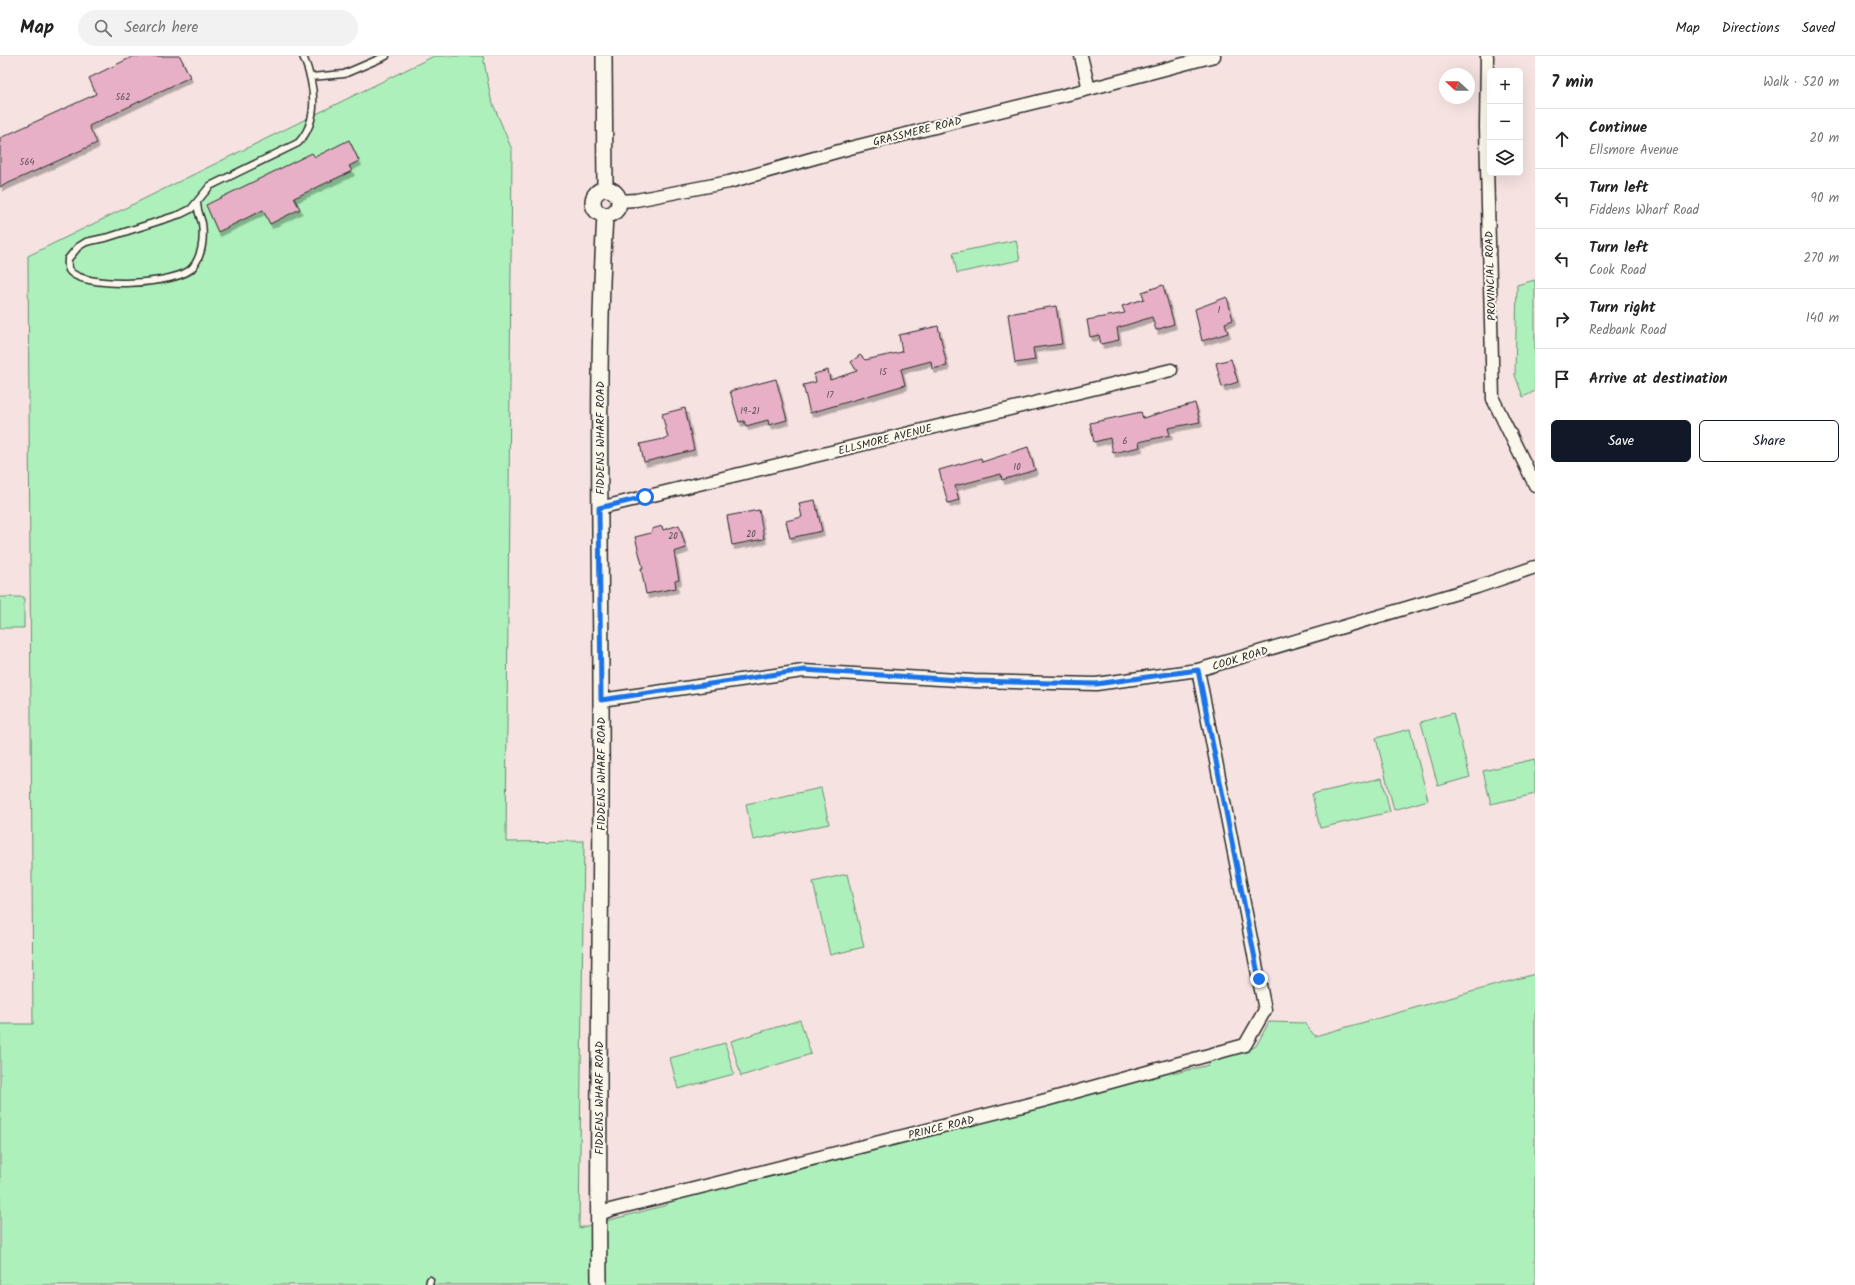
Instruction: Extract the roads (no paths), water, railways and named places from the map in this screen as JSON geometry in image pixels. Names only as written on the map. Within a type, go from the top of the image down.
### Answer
[{"type":"street","points":[[604,56],[605,189]]},
{"type":"street","points":[[1081,56],[1089,89]]},
{"type":"street","name":"GRASSMERE ROAD","points":[[619,200],[636,200],[729,182],[850,148],[1089,89],[1214,56]]},
{"type":"street","name":"PROVINCIAL ROAD","points":[[1487,56],[1486,127],[1493,399],[1535,485]]},
{"type":"street","points":[[605,189],[614,192],[619,200],[616,211],[605,215],[597,211],[593,202],[596,194],[605,189]]},
{"type":"street","name":"FIDDENS WHARF ROAD","points":[[599,1285],[598,1215],[601,700],[599,508],[600,298],[605,215]]},
{"type":"street","name":"ELLSMORE AVENUE","points":[[599,508],[1171,370]]},
{"type":"street","name":"COOK ROAD","points":[[601,700],[804,670],[974,681],[1096,684],[1198,670],[1470,589],[1535,567]]},
{"type":"street","name":"PRINCE ROAD","points":[[598,1215],[617,1208],[1042,1101],[1245,1045],[1265,1010],[1198,670]]},
{"type":"lane","points":[[197,202],[203,241],[192,268],[185,273],[172,278],[119,283],[86,280],[73,274],[69,270],[68,258],[78,247],[86,242],[109,237],[181,214],[191,209],[210,186],[289,148],[302,138],[311,122],[313,90],[311,77],[303,56]]},
{"type":"lane","points":[[311,77],[344,74],[386,56]]}]
